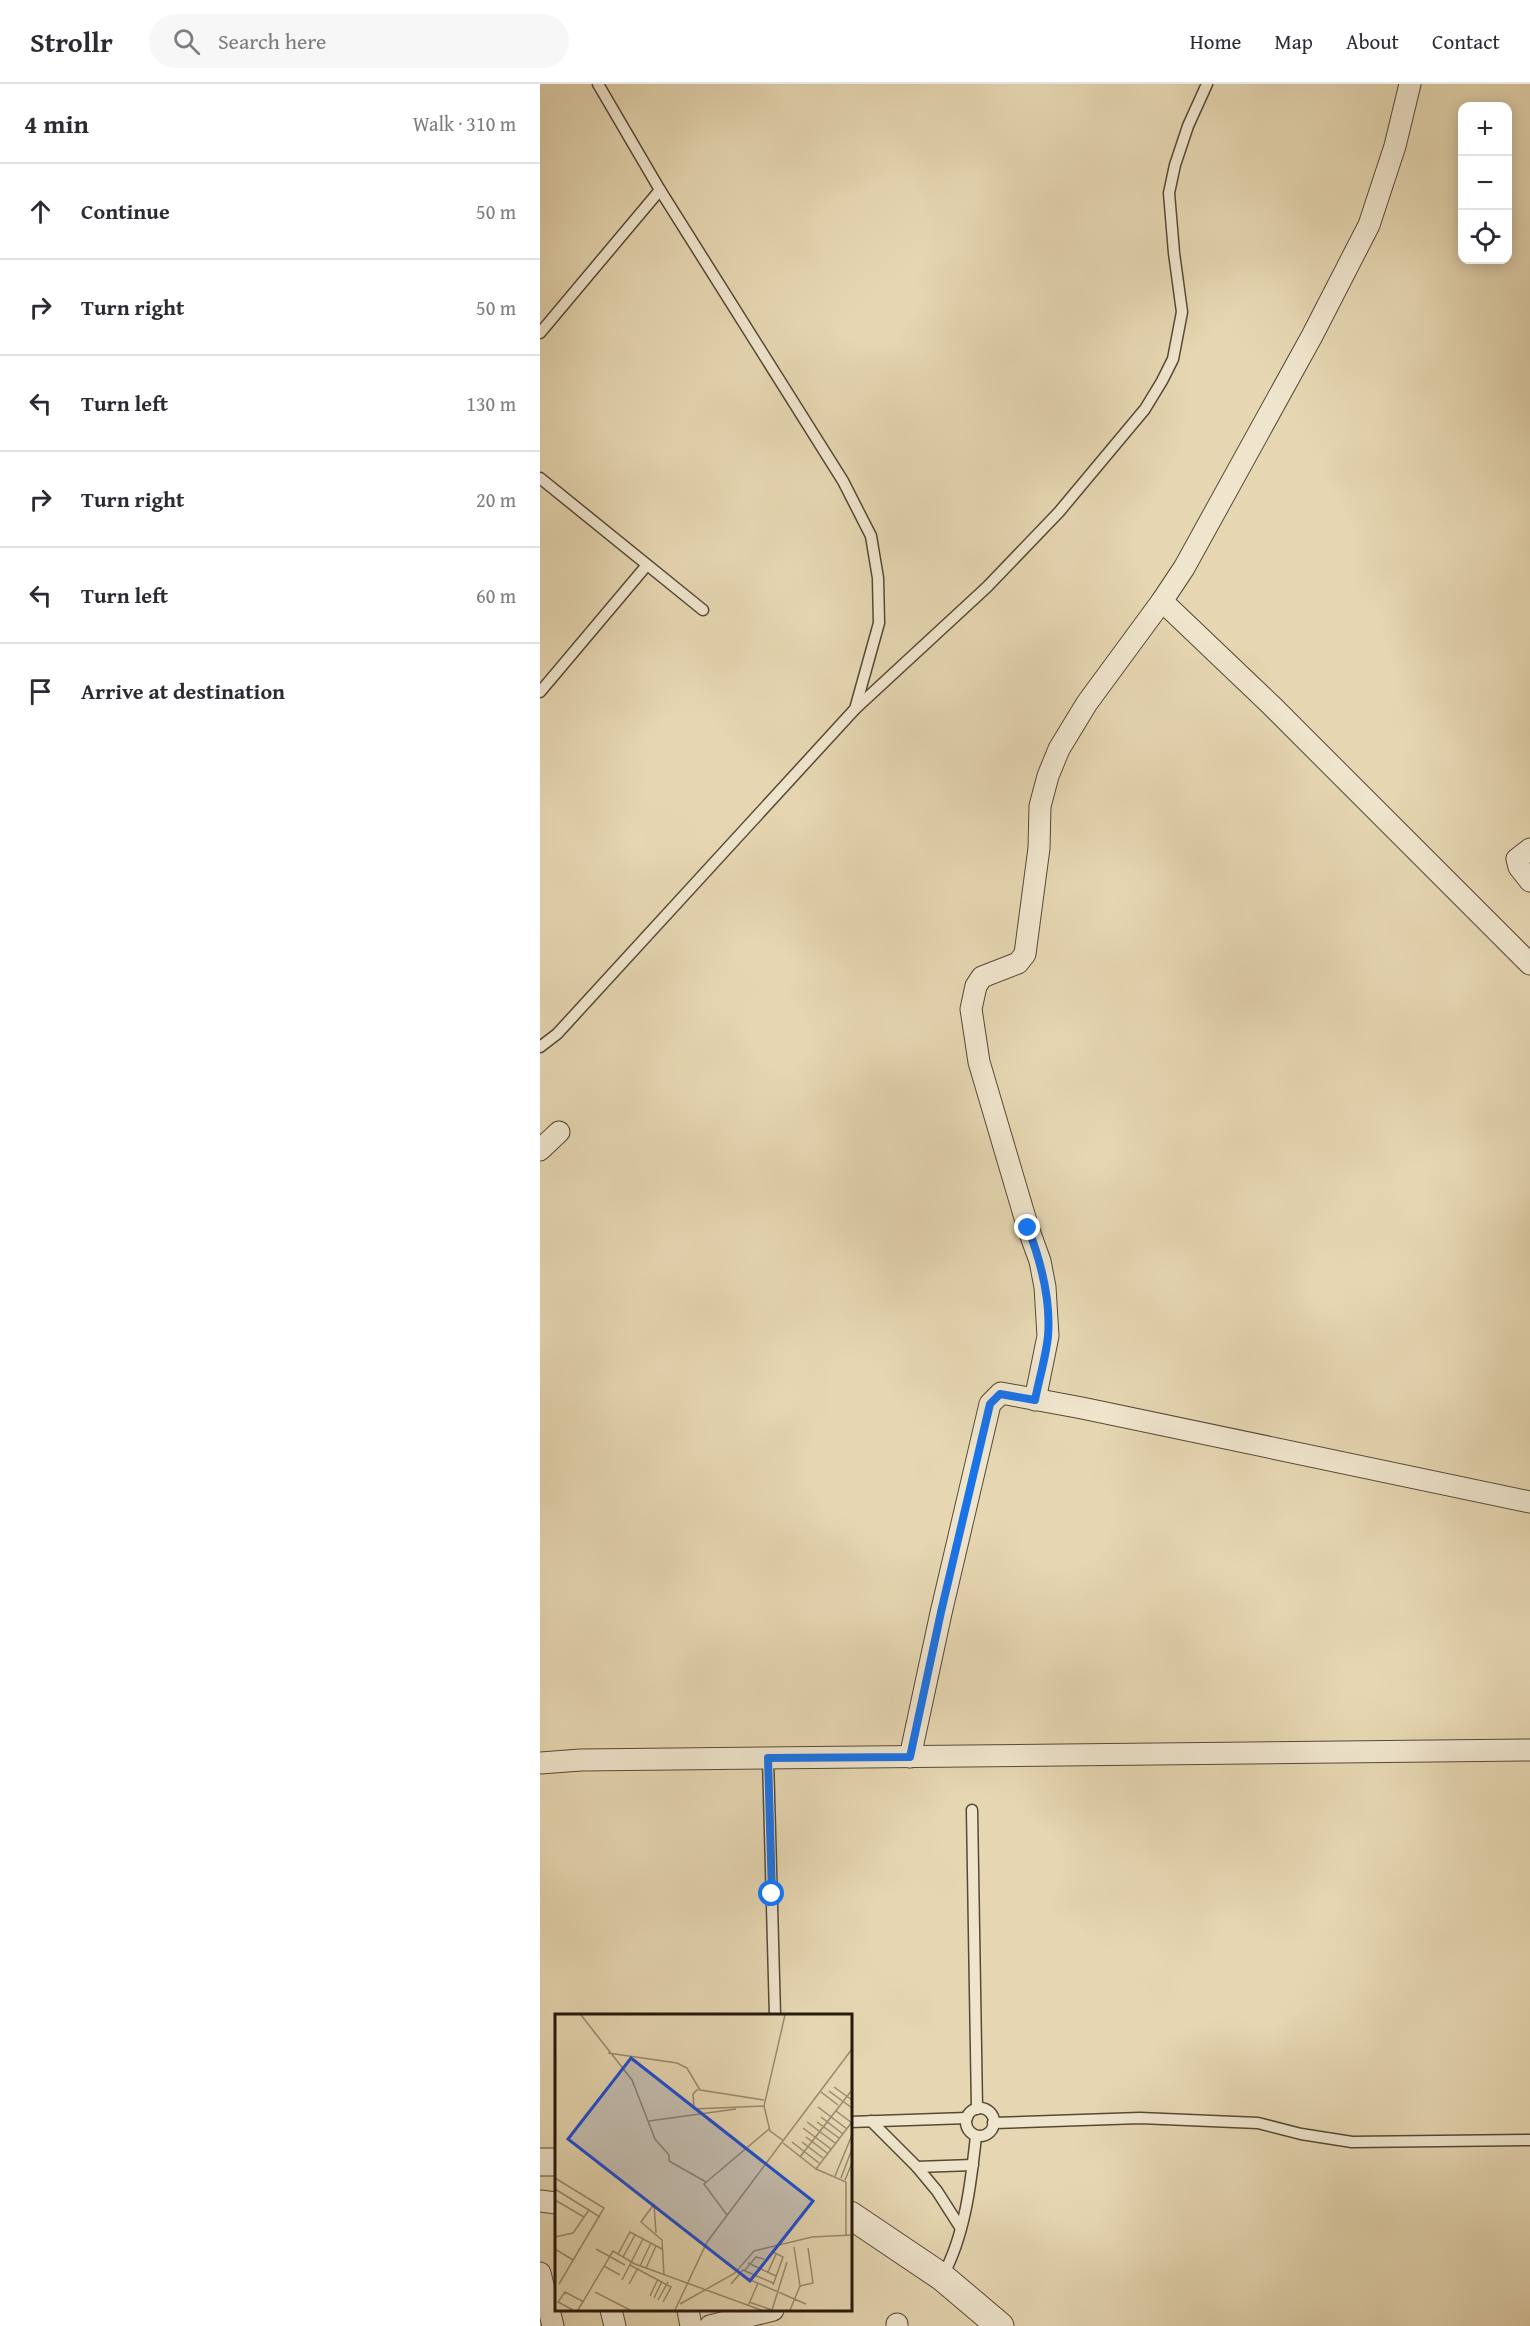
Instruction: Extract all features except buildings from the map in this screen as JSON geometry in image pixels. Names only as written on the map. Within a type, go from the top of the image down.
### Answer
[{"type":"street","points":[[1035,1400],[1048,1336],[1045,1287],[1040,1261],[1028,1228],[979,1062],[971,1009],[976,986],[982,977],[1018,963],[1025,954],[1039,848],[1040,806],[1048,776],[1059,749],[1087,703],[1184,568],[1246,458],[1369,225],[1395,146],[1410,84]]},
{"type":"street","points":[[1162,601],[1270,705],[1530,964]]},
{"type":"street","points":[[1530,849],[1517,859],[1519,867],[1530,881]]},
{"type":"street","points":[[540,1133],[559,1132],[540,1150]]},
{"type":"street","points":[[910,1757],[941,1612],[990,1404],[1000,1394],[1530,1502]]},
{"type":"street","points":[[540,1763],[581,1760],[1530,1750]]},
{"type":"street","points":[[540,2201],[555,2203]]},
{"type":"street","points":[[852,2216],[942,2277],[1000,2326]]},
{"type":"street","points":[[540,2273],[553,2326]]},
{"type":"street","points":[[611,2311],[615,2326]]},
{"type":"street","points":[[687,2311],[691,2326]]},
{"type":"street","points":[[710,2326],[769,2311]]},
{"type":"lane","points":[[597,84],[660,190],[843,481],[871,536],[879,578],[879,623],[855,709]]},
{"type":"lane","points":[[540,1047],[564,1026],[855,709],[1020,553],[1105,460],[1145,409],[1173,359],[1182,312],[1169,193],[1175,165],[1188,126],[1208,84]]},
{"type":"lane","points":[[540,333],[660,190]]},
{"type":"lane","points":[[540,478],[702,610]]},
{"type":"lane","points":[[540,692],[647,565]]},
{"type":"lane","points":[[768,1758],[775,2014]]},
{"type":"lane","points":[[972,1810],[976,2109]]},
{"type":"lane","points":[[976,2109],[984,2109],[990,2113],[993,2123],[989,2133],[976,2136],[970,2132],[966,2126],[967,2118],[970,2112],[976,2109]]},
{"type":"lane","points":[[852,2122],[967,2118]]},
{"type":"lane","points":[[993,2123],[1140,2118],[1258,2123],[1301,2134],[1352,2142],[1530,2140]]},
{"type":"lane","points":[[871,2121],[917,2167],[937,2191],[960,2227]]},
{"type":"lane","points":[[942,2277],[953,2258],[973,2165],[976,2136]]},
{"type":"lane","points":[[917,2167],[973,2165]]},
{"type":"route","points":[[772,1894],[768,1758],[910,1757],[941,1612],[990,1404],[1000,1394],[1035,1400],[1048,1336],[1045,1287],[1040,1261],[1028,1228]]}]
